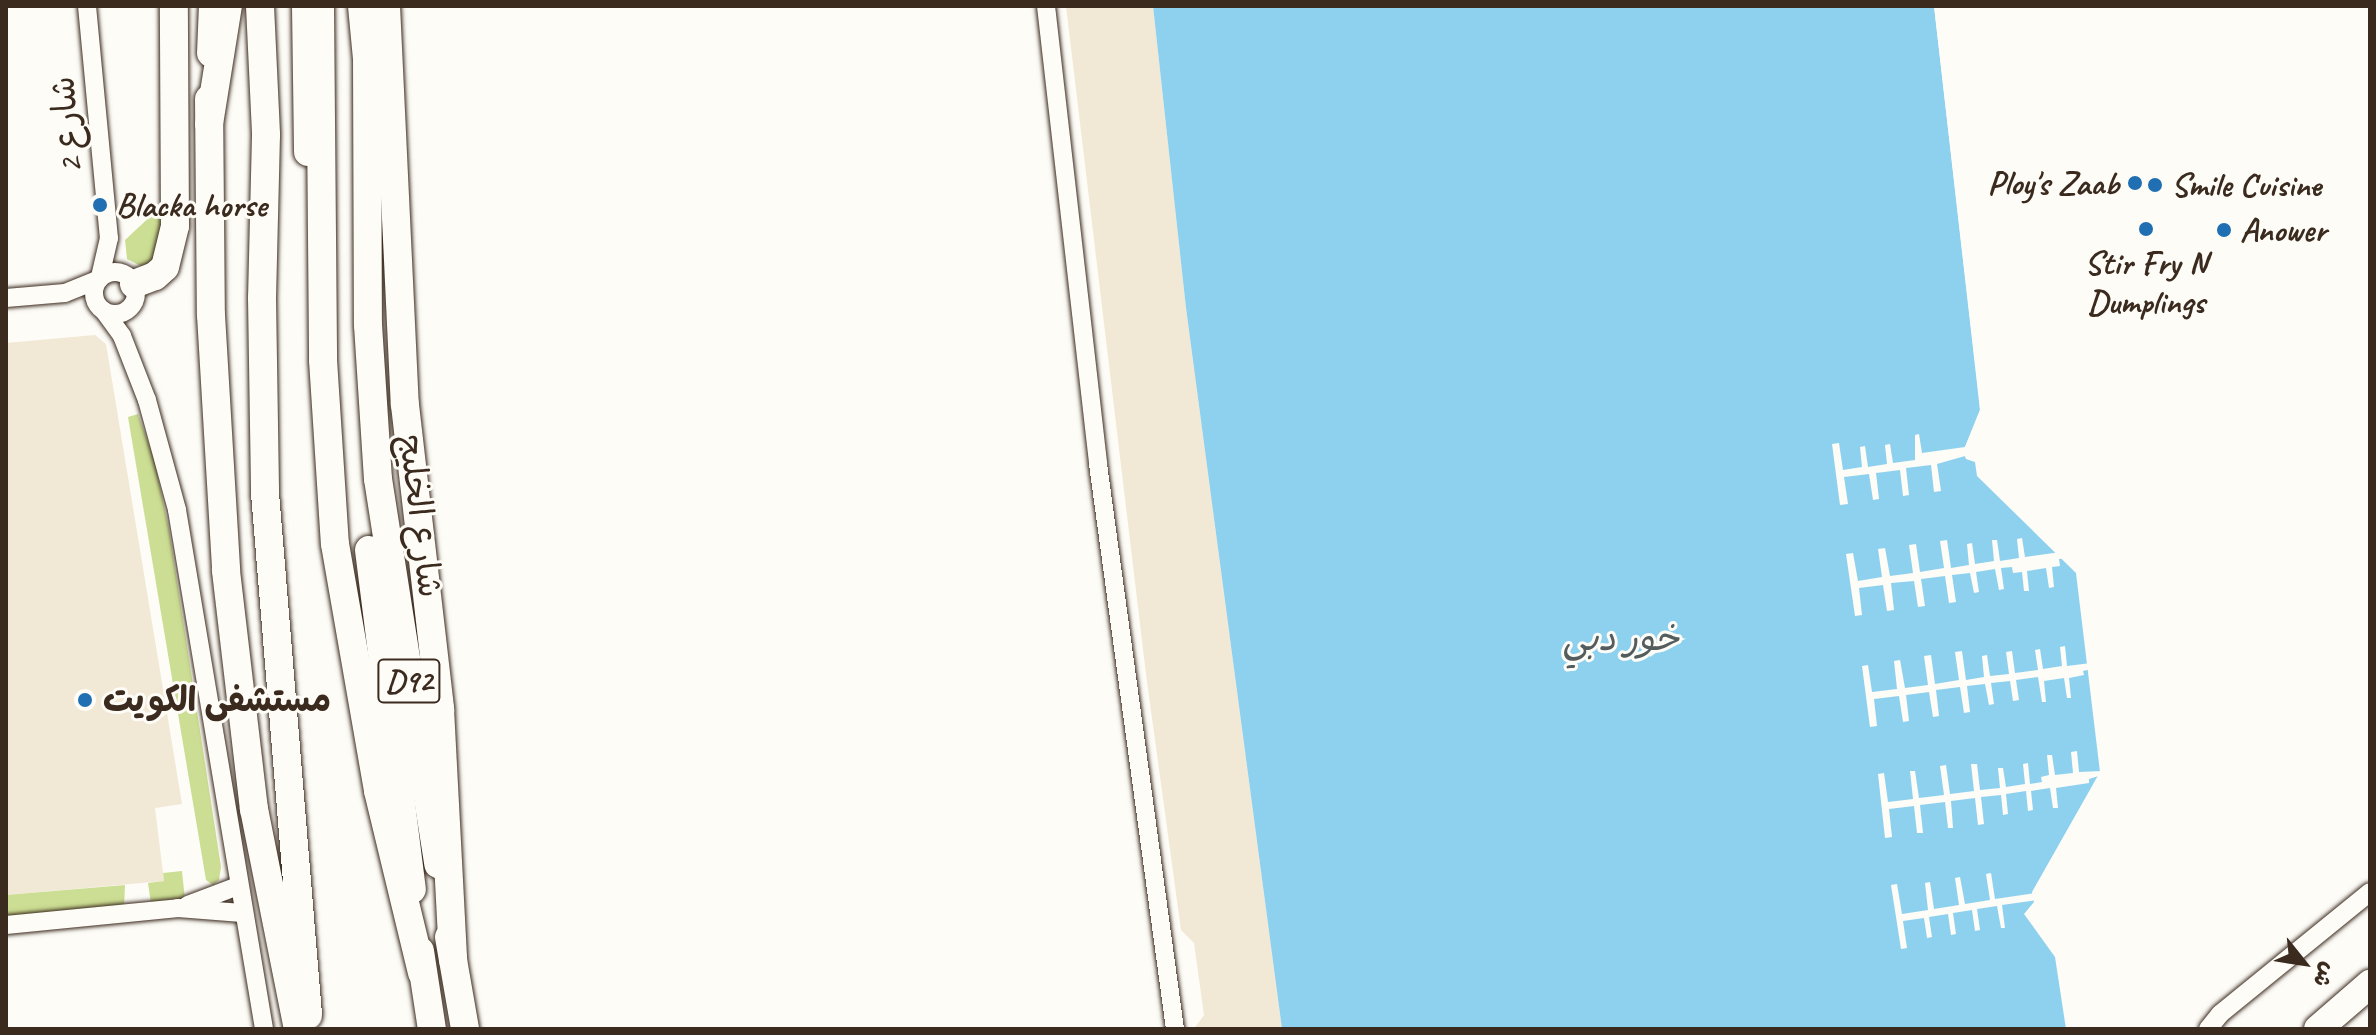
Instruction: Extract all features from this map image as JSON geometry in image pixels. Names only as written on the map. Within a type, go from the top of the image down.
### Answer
[{"type":"main road","points":[[131,291],[165,267],[175,226],[174,6]]},
{"type":"main road","points":[[213,6],[209,124],[211,315],[226,571],[254,809],[298,1029]]},
{"type":"main road","points":[[209,124],[228,6]]},
{"type":"main road","points":[[260,6],[266,135],[262,298],[265,493],[308,1029]]},
{"type":"main road","points":[[306,6],[309,167],[320,236]]},
{"type":"main road","points":[[320,6],[320,236],[325,422],[339,575],[375,776],[422,973]]},
{"type":"main road","name":"شارع الخليج","points":[[362,6],[367,59],[366,228],[372,411],[385,537],[465,1029]]},
{"type":"main road","points":[[386,6],[403,389],[440,709],[453,960]]},
{"type":"main road","points":[[372,411],[367,525],[422,973],[432,1029]]},
{"type":"main road","points":[[2318,1029],[2370,984]]},
{"type":"street","name":"شارع 2","points":[[87,6],[109,238],[131,291]]},
{"type":"street","points":[[1046,6],[1098,464],[1175,1029]]},
{"type":"street","name":"شارع 2","points":[[100,278],[109,238]]},
{"type":"street","points":[[6,298],[65,293],[113,271],[131,291],[126,346]]},
{"type":"street","points":[[100,278],[94,293],[126,346],[159,436],[177,510],[242,913],[264,1029]]},
{"type":"street","points":[[65,293],[118,314],[131,291]]},
{"type":"street","points":[[178,908],[238,886]]},
{"type":"street","points":[[2208,1029],[2220,1014],[2370,892]]},
{"type":"street","points":[[6,925],[178,908],[242,913]]},
{"type":"shaded area","points":[[1066,6],[1153,6],[1186,308],[1282,1029],[1194,1029],[1204,1015],[1194,943],[1181,930],[1146,674]]},
{"type":"shaded area","name":"مستشفى الكويت","points":[[95,335],[106,344],[182,804],[155,808],[164,881],[6,895],[6,343]]},
{"type":"green space","points":[[161,200],[168,241],[148,266],[141,266],[127,259],[125,240],[156,211]]},
{"type":"green space","points":[[138,414],[154,459],[169,529],[221,867],[219,880],[213,885],[206,880],[128,417]]},
{"type":"green space","points":[[182,871],[185,900],[151,904],[148,883],[164,881],[163,873]]},
{"type":"green space","points":[[125,885],[124,907],[6,920],[6,895]]},
{"type":"water","name":"خور دبي","points":[[1153,6],[1934,6],[1980,410],[1963,452],[1966,459],[1975,462],[1977,476],[2076,573],[2100,772],[2032,892],[2034,902],[2024,914],[2055,957],[2066,1029],[1282,1029],[1186,308]]},
{"type":"pier","points":[[1934,6],[1938,6],[1983,396],[1984,412],[1968,452],[1975,462],[1965,456],[1937,464],[1941,491],[1934,492],[1931,465],[1906,468],[1909,495],[1903,496],[1900,470],[1876,473],[1879,499],[1873,500],[1869,474],[1844,477],[1848,504],[1840,505],[1832,444],[1839,443],[1843,470],[1862,467],[1860,447],[1865,446],[1868,467],[1887,464],[1885,445],[1890,444],[1893,463],[1915,460],[1915,435],[1919,434],[1922,453],[1965,447],[1980,410]]},
{"type":"pier","points":[[2022,538],[2025,557],[2061,552],[2066,558],[2059,559],[2060,566],[2052,567],[2054,587],[2049,588],[2046,568],[2027,571],[2029,591],[2024,591],[2022,572],[2013,573],[2012,567],[2001,568],[2004,589],[1999,590],[1995,569],[1976,572],[1979,592],[1974,593],[1970,573],[1952,575],[1956,602],[1949,603],[1945,576],[1921,579],[1925,606],[1918,607],[1914,581],[1891,583],[1894,610],[1887,611],[1883,585],[1859,588],[1862,615],[1855,616],[1846,554],[1853,553],[1858,581],[1882,577],[1878,549],[1885,548],[1890,576],[1913,573],[1909,545],[1916,544],[1920,572],[1944,568],[1940,541],[1947,540],[1951,568],[1969,565],[1967,544],[1972,543],[1975,564],[1994,561],[1992,540],[1997,540],[2000,561],[2019,558],[2017,539]]},
{"type":"pier","points":[[2065,646],[2067,666],[2091,663],[2091,669],[2083,671],[2084,675],[2069,678],[2071,698],[2067,698],[2064,678],[2044,681],[2046,702],[2042,702],[2038,677],[2016,680],[2019,700],[2013,701],[2010,681],[1991,683],[1994,704],[1989,705],[1985,684],[1967,686],[1970,712],[1964,713],[1960,687],[1936,690],[1939,716],[1933,717],[1929,692],[1906,695],[1909,721],[1903,722],[1899,696],[1874,699],[1877,726],[1870,727],[1862,666],[1868,665],[1872,692],[1897,689],[1894,661],[1900,660],[1905,688],[1928,685],[1924,656],[1931,655],[1935,684],[1959,680],[1955,652],[1962,651],[1966,680],[1984,677],[1982,656],[1987,655],[1990,676],[2009,674],[2006,652],[2012,651],[2015,673],[2038,670],[2035,650],[2040,649],[2043,669],[2062,666],[2060,647]]},
{"type":"pier","points":[[2077,751],[2079,772],[2102,771],[2102,775],[2089,779],[2089,783],[2056,788],[2058,808],[2053,808],[2050,788],[2031,791],[2033,810],[2028,811],[2026,791],[2006,794],[2008,814],[2003,815],[2001,795],[1981,797],[1984,824],[1978,825],[1975,798],[1951,801],[1953,828],[1948,828],[1945,802],[1920,805],[1923,833],[1917,833],[1914,806],[1889,809],[1892,837],[1885,838],[1878,774],[1884,773],[1888,802],[1913,799],[1910,771],[1915,771],[1919,798],[1944,795],[1940,766],[1946,765],[1950,794],[1974,791],[1971,764],[1977,764],[1980,790],[2000,788],[1998,768],[2003,768],[2006,787],[2025,784],[2023,764],[2028,763],[2030,784],[2042,782],[2041,777],[2049,775],[2047,755],[2052,755],[2055,775],[2073,773],[2071,752]]},
{"type":"pier","points":[[1991,873],[1995,899],[2036,893],[2038,900],[2002,905],[2005,928],[2001,928],[1997,906],[1977,909],[1980,930],[1975,931],[1972,910],[1953,913],[1956,934],[1951,935],[1948,914],[1929,917],[1932,937],[1927,938],[1924,918],[1903,921],[1907,948],[1901,949],[1891,885],[1897,884],[1902,914],[1928,910],[1925,883],[1930,882],[1934,909],[1959,905],[1955,878],[1960,877],[1965,904],[1990,900],[1986,874]]},
{"type":"place","name":"Ploy's Zaab","points":[[2135,183]]},
{"type":"place","name":"Smile Cuisine","points":[[2155,185]]},
{"type":"place","name":"Blacka horse","points":[[100,205]]},
{"type":"place","name":"Stir Fry N Dumplings","points":[[2146,229]]},
{"type":"place","name":"Anower","points":[[2224,230]]},
{"type":"place","name":"مستشفى الكويت","points":[[85,700]]}]
